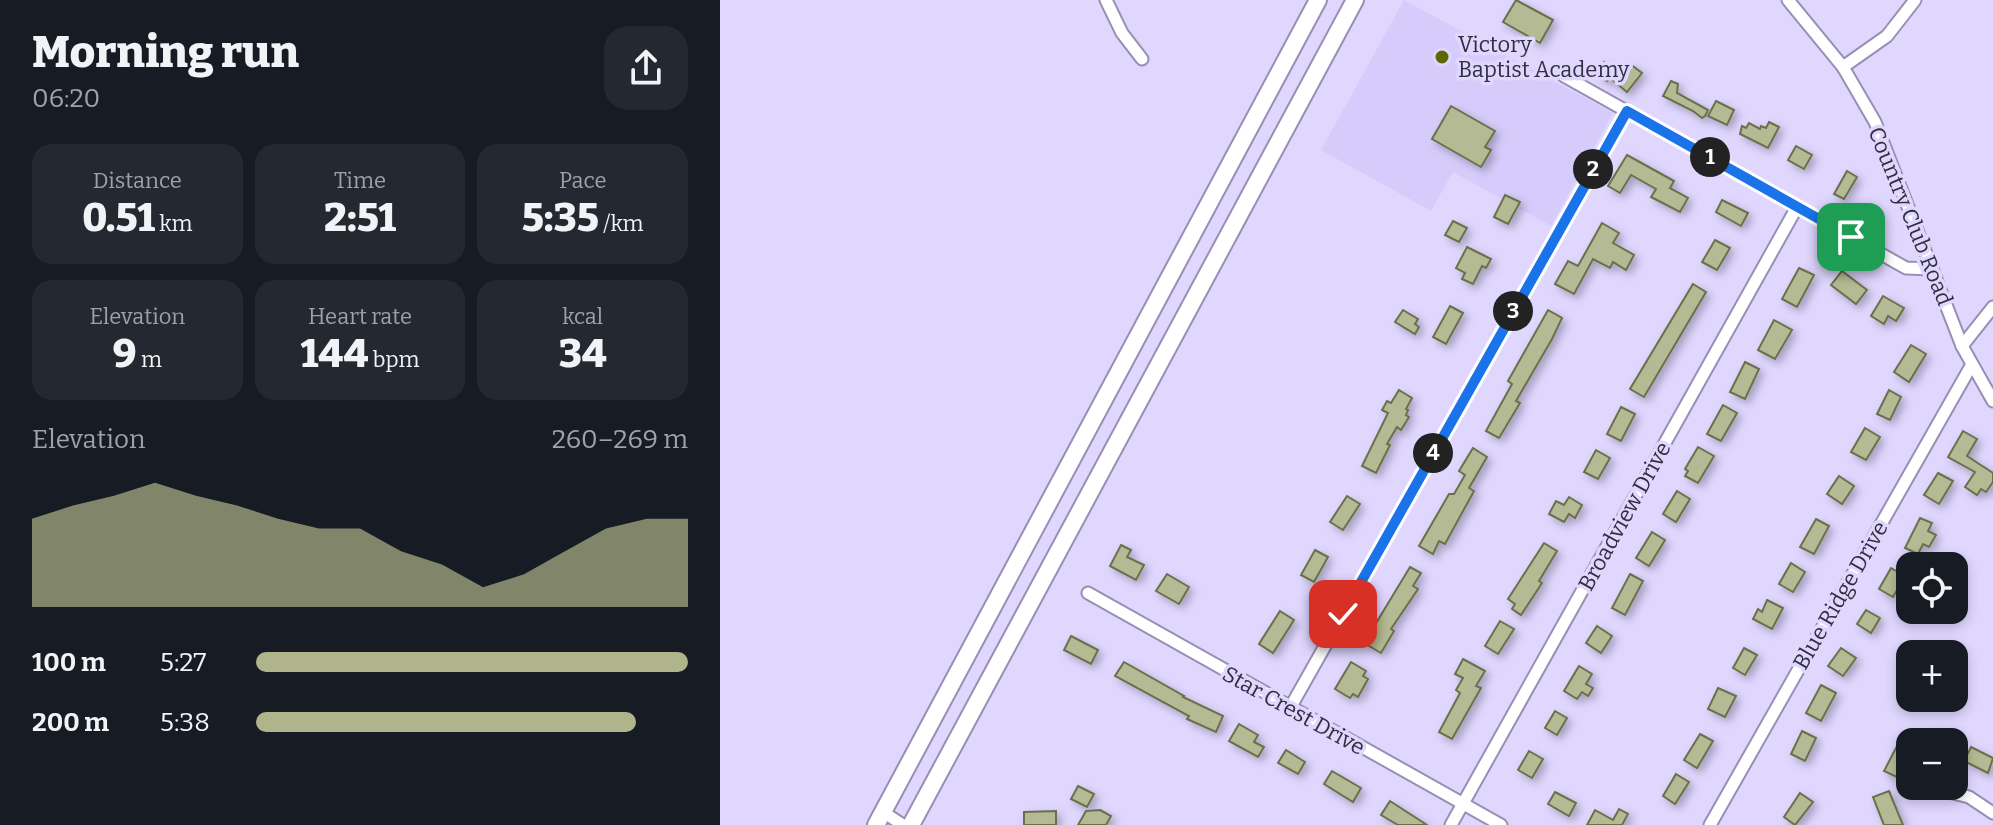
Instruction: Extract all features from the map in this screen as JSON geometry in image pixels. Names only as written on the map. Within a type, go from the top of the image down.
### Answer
[{"type":"highway","points":[[880,818],[1318,0]]},
{"type":"highway","points":[[911,825],[1355,0]]},
{"type":"street","points":[[1106,0],[1122,33],[1142,59]]},
{"type":"street","name":"Country Club Road","points":[[1788,0],[1843,67],[1875,122],[1962,346],[1993,401]]},
{"type":"street","points":[[1843,67],[1887,36],[1915,0]]},
{"type":"street","points":[[1564,76],[1906,268],[1932,269]]},
{"type":"street","points":[[1290,708],[1627,111]]},
{"type":"street","name":"Broadview Drive","points":[[1451,825],[1797,207]]},
{"type":"street","points":[[1962,346],[1993,307]]},
{"type":"street","name":"Blue Ridge Drive","points":[[1710,825],[1971,366]]},
{"type":"street","name":"Star Crest Drive","points":[[1088,593],[1501,825]]},
{"type":"street","points":[[1968,797],[1993,813]]},
{"type":"street","points":[[880,818],[903,825]]},
{"type":"shaded area","name":"Victory Baptist Academy","points":[[1404,0],[1613,113],[1551,226],[1453,172],[1431,211],[1321,150]]},
{"type":"building","points":[[1516,0],[1553,20],[1540,43],[1503,22]]},
{"type":"building","points":[[1604,62],[1621,76],[1630,64],[1642,73],[1627,92],[1597,72]]},
{"type":"building","points":[[1671,81],[1678,84],[1677,93],[1708,110],[1705,116],[1702,118],[1663,96]]},
{"type":"building","points":[[1716,101],[1734,110],[1727,125],[1708,116]]},
{"type":"building","points":[[1451,106],[1495,131],[1485,147],[1491,150],[1481,167],[1432,139]]},
{"type":"building","points":[[1769,122],[1779,127],[1768,148],[1740,134],[1742,126],[1746,128],[1749,123],[1760,129],[1761,126],[1766,128]]},
{"type":"building","points":[[1796,146],[1812,155],[1804,169],[1788,160]]},
{"type":"building","points":[[1627,155],[1674,181],[1670,188],[1688,198],[1680,212],[1651,197],[1656,189],[1631,175],[1620,193],[1608,186]]},
{"type":"building","points":[[1847,171],[1857,177],[1844,199],[1834,194]]},
{"type":"building","points":[[1505,195],[1520,202],[1508,224],[1494,217]]},
{"type":"building","points":[[1722,200],[1748,213],[1741,226],[1716,212]]},
{"type":"building","points":[[1453,221],[1467,228],[1459,242],[1445,235]]},
{"type":"building","points":[[1602,223],[1619,233],[1613,243],[1634,255],[1626,270],[1613,262],[1610,268],[1593,259],[1574,294],[1555,284],[1568,261],[1578,266]]},
{"type":"building","points":[[1715,240],[1730,248],[1717,270],[1702,262]]},
{"type":"building","points":[[1467,247],[1491,259],[1486,268],[1482,266],[1473,284],[1462,279],[1465,273],[1456,268]]},
{"type":"building","points":[[1799,268],[1814,275],[1797,307],[1782,299]]},
{"type":"building","points":[[1842,271],[1867,290],[1856,304],[1831,285]]},
{"type":"building","points":[[1693,284],[1706,292],[1644,397],[1630,389]]},
{"type":"building","points":[[1883,296],[1904,308],[1896,321],[1888,316],[1884,324],[1871,316]]},
{"type":"building","points":[[1450,306],[1463,313],[1446,344],[1433,337]]},
{"type":"building","points":[[1403,310],[1418,319],[1415,324],[1419,327],[1415,334],[1395,322]]},
{"type":"building","points":[[1548,310],[1562,318],[1499,438],[1486,431],[1512,384],[1508,381]]},
{"type":"building","points":[[1774,320],[1792,330],[1775,359],[1758,350]]},
{"type":"building","points":[[1911,345],[1926,354],[1909,382],[1894,372]]},
{"type":"building","points":[[1745,362],[1759,369],[1745,399],[1730,392]]},
{"type":"building","points":[[1399,390],[1412,398],[1406,409],[1409,417],[1401,430],[1397,427],[1376,473],[1362,466],[1388,413],[1382,410]]},
{"type":"building","points":[[1889,390],[1901,397],[1890,420],[1877,414]]},
{"type":"building","points":[[1723,405],[1737,413],[1721,441],[1707,434]]},
{"type":"building","points":[[1621,407],[1635,414],[1621,441],[1607,434]]},
{"type":"building","points":[[1865,428],[1880,437],[1866,460],[1851,452]]},
{"type":"building","points":[[1963,431],[1977,439],[1967,456],[1993,473],[1993,482],[1986,492],[1981,489],[1977,495],[1965,487],[1975,472],[1948,457]]},
{"type":"building","points":[[1698,447],[1714,456],[1698,483],[1685,476],[1688,471],[1685,469]]},
{"type":"building","points":[[1473,448],[1487,457],[1469,488],[1474,491],[1445,544],[1439,541],[1433,554],[1419,546],[1449,494],[1454,494],[1465,475],[1459,471]]},
{"type":"building","points":[[1596,450],[1610,458],[1598,479],[1584,472]]},
{"type":"building","points":[[1938,473],[1953,481],[1939,504],[1924,495]]},
{"type":"building","points":[[1839,476],[1854,486],[1842,504],[1827,494]]},
{"type":"building","points":[[1677,491],[1690,499],[1676,522],[1663,514]]},
{"type":"building","points":[[1347,496],[1360,504],[1343,530],[1330,522]]},
{"type":"building","points":[[1569,497],[1582,505],[1575,518],[1569,514],[1564,522],[1549,514],[1556,501],[1564,505]]},
{"type":"building","points":[[1920,518],[1932,523],[1928,531],[1936,535],[1929,547],[1923,544],[1919,552],[1905,548]]},
{"type":"building","points":[[1816,519],[1829,526],[1814,554],[1800,547]]},
{"type":"building","points":[[1652,532],[1665,540],[1649,566],[1636,558]]},
{"type":"building","points":[[1544,543],[1557,551],[1539,581],[1542,583],[1521,615],[1512,609],[1515,604],[1508,599]]},
{"type":"building","points":[[1121,545],[1131,550],[1127,557],[1144,565],[1136,580],[1110,566]]},
{"type":"building","points":[[1315,550],[1328,557],[1314,582],[1301,575]]},
{"type":"building","points":[[1791,563],[1805,572],[1793,592],[1779,584]]},
{"type":"building","points":[[1410,567],[1421,573],[1413,586],[1418,589],[1391,629],[1394,631],[1381,653],[1364,643]]},
{"type":"building","points":[[1891,568],[1896,571],[1893,597],[1879,589]]},
{"type":"building","points":[[1167,574],[1189,587],[1179,604],[1156,591]]},
{"type":"building","points":[[1630,574],[1643,581],[1625,615],[1612,608]]},
{"type":"building","points":[[1767,600],[1783,608],[1772,629],[1753,619],[1758,609],[1762,612]]},
{"type":"building","points":[[1866,610],[1880,618],[1871,633],[1857,624]]},
{"type":"building","points":[[1280,611],[1294,620],[1273,653],[1259,644]]},
{"type":"building","points":[[1500,621],[1514,629],[1498,654],[1485,646]]},
{"type":"building","points":[[1597,626],[1612,636],[1601,653],[1586,643]]},
{"type":"building","points":[[1071,636],[1098,650],[1091,664],[1064,650]]},
{"type":"building","points":[[1744,648],[1757,655],[1745,675],[1733,668]]},
{"type":"building","points":[[1841,648],[1856,658],[1843,676],[1828,666]]},
{"type":"building","points":[[1463,659],[1485,671],[1476,686],[1481,688],[1452,739],[1439,732],[1460,693],[1456,690],[1463,678],[1455,674]]},
{"type":"building","points":[[1124,662],[1183,697],[1223,716],[1216,732],[1187,719],[1189,716],[1115,676]]},
{"type":"building","points":[[1351,662],[1366,671],[1363,676],[1368,679],[1358,697],[1353,694],[1350,698],[1335,689]]},
{"type":"building","points":[[1579,666],[1592,674],[1586,684],[1593,688],[1588,696],[1582,692],[1577,699],[1564,691]]},
{"type":"building","points":[[1821,685],[1836,693],[1821,721],[1806,713]]},
{"type":"building","points":[[1718,688],[1736,696],[1725,717],[1708,709]]},
{"type":"building","points":[[1555,711],[1567,718],[1557,735],[1545,728]]},
{"type":"building","points":[[1239,724],[1258,735],[1254,742],[1264,747],[1258,757],[1229,741]]},
{"type":"building","points":[[1802,731],[1816,738],[1805,761],[1791,754]]},
{"type":"building","points":[[1700,734],[1713,741],[1697,768],[1684,760]]},
{"type":"building","points":[[1971,747],[1993,758],[1988,773],[1968,763]]},
{"type":"building","points":[[1896,748],[1896,777],[1884,771]]},
{"type":"building","points":[[1286,750],[1305,762],[1298,774],[1278,763]]},
{"type":"building","points":[[1529,751],[1543,759],[1532,778],[1518,770]]},
{"type":"building","points":[[1332,771],[1361,788],[1353,802],[1324,784]]},
{"type":"building","points":[[1676,774],[1689,782],[1675,804],[1663,796]]},
{"type":"building","points":[[1078,786],[1094,794],[1087,807],[1071,799]]},
{"type":"building","points":[[1889,791],[1903,825],[1884,825],[1873,797]]},
{"type":"building","points":[[1555,792],[1576,803],[1569,816],[1548,804]]},
{"type":"building","points":[[1800,793],[1813,802],[1795,825],[1784,817]]},
{"type":"building","points":[[1390,801],[1427,825],[1398,825],[1381,815]]},
{"type":"building","points":[[1619,809],[1628,814],[1622,825],[1587,825],[1595,810],[1613,820]]},
{"type":"building","points":[[1100,810],[1111,816],[1106,825],[1078,825],[1086,811]]},
{"type":"building","points":[[1056,811],[1056,825],[1024,825],[1024,812]]},
{"type":"place","name":"Victory Baptist Academy","points":[[1442,57]]},
{"type":"route","points":[[1343,614],[1627,111],[1851,237]]}]
